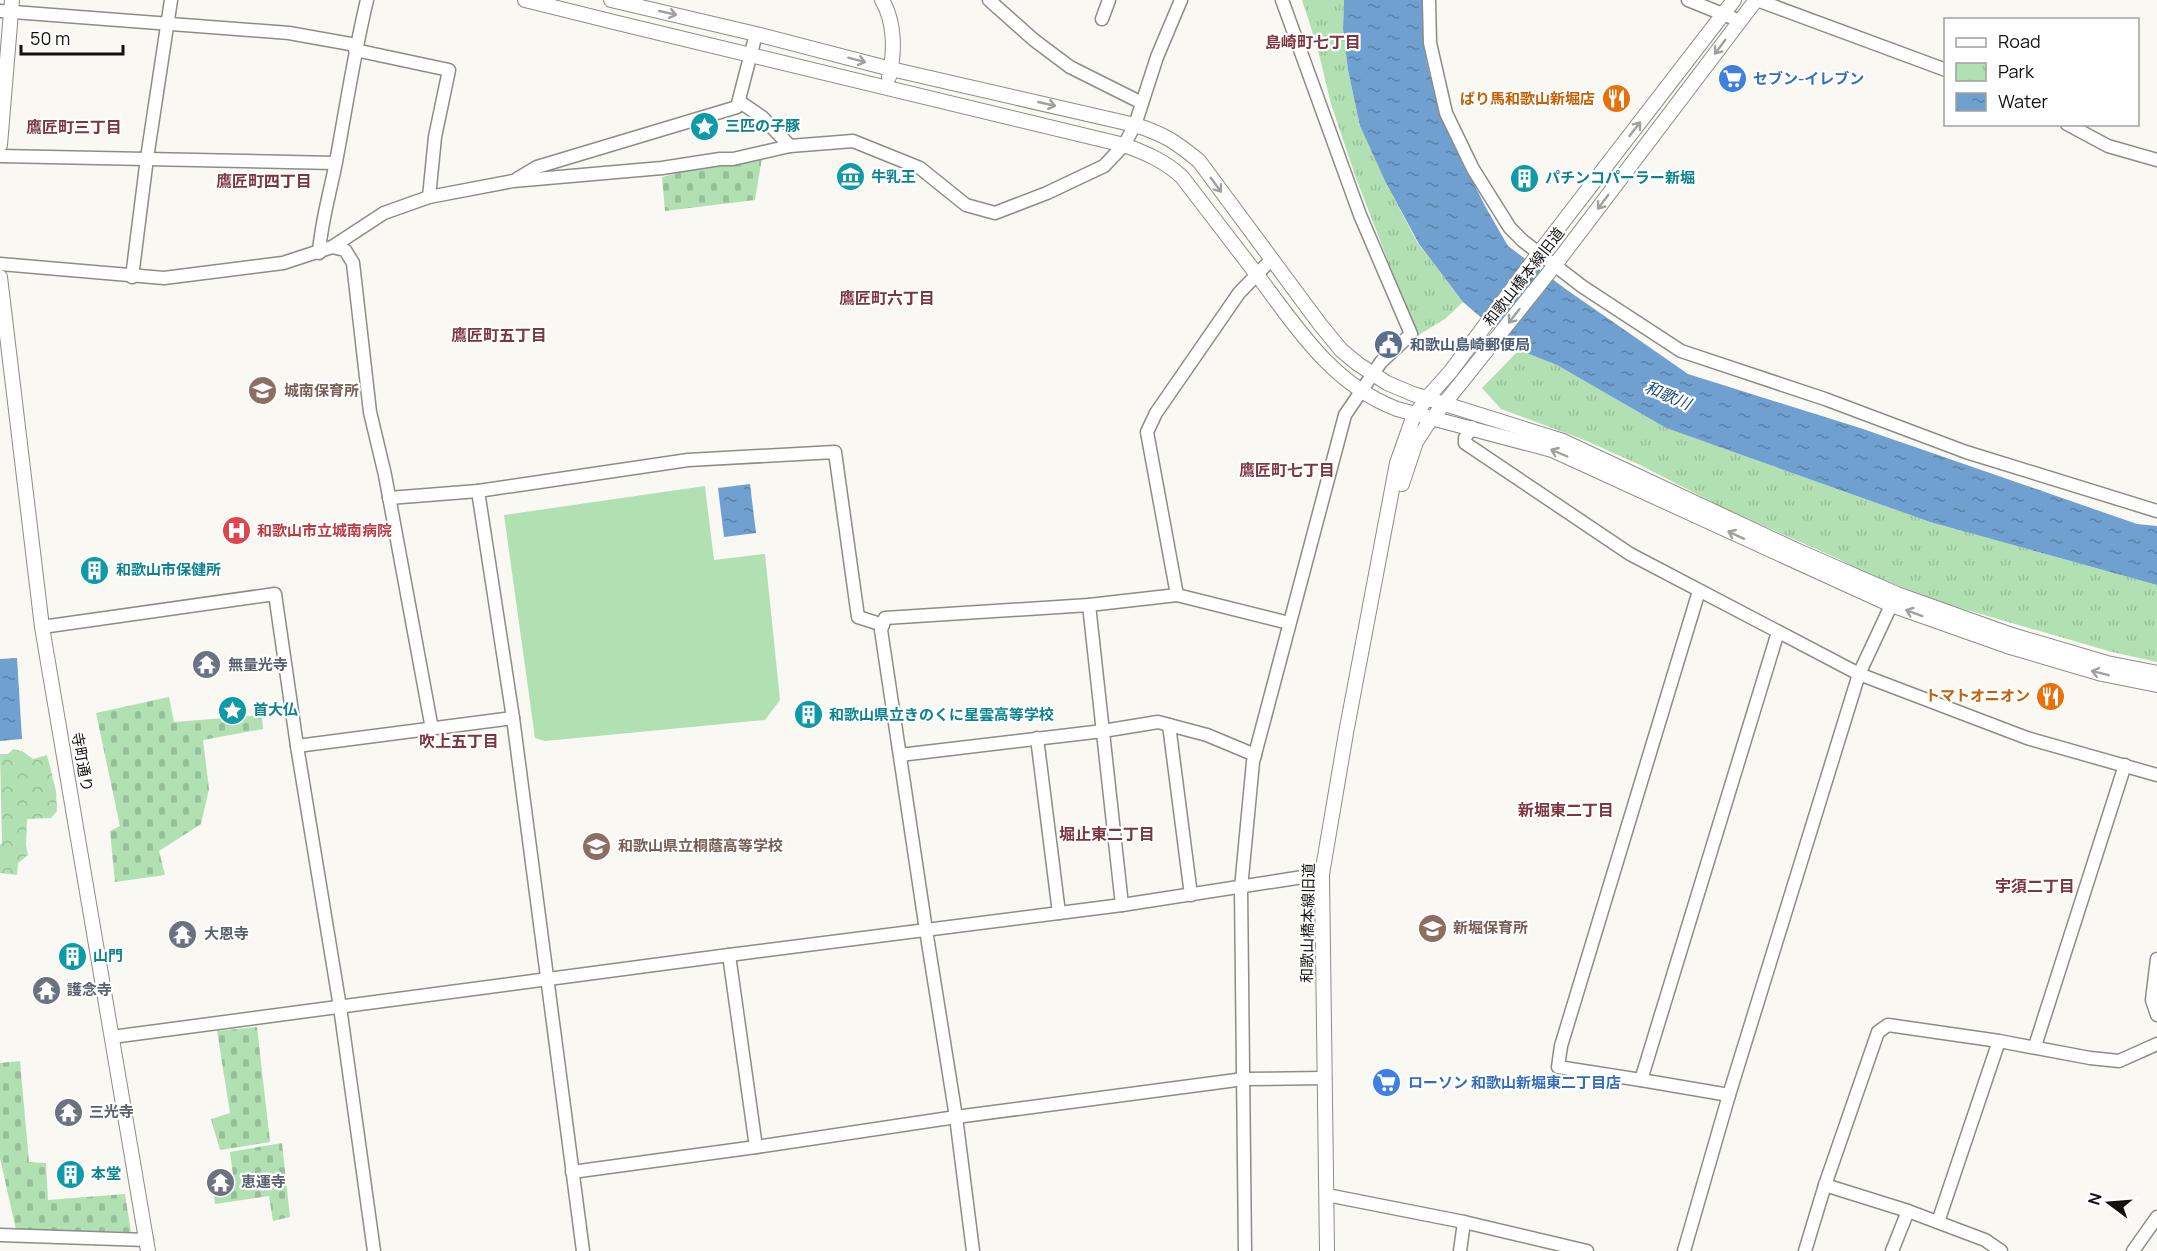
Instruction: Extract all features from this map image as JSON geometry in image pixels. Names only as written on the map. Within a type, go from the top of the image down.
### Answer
[{"type":"street","points":[[132,277],[171,0]]},
{"type":"street","points":[[319,252],[321,228],[367,0]]},
{"type":"street","points":[[525,0],[752,56],[887,86],[1124,145],[1150,154],[1170,166],[1182,177],[1311,346],[1337,374],[1378,402],[1552,450],[2007,646],[2102,674],[2157,685]]},
{"type":"street","points":[[611,0],[891,69],[1136,125],[1161,133],[1199,161],[1271,260],[1341,350],[1387,383],[1563,441],[1796,550],[1894,599],[2107,663],[2157,673]]},
{"type":"street","points":[[882,0],[887,9],[893,40],[887,86]]},
{"type":"street","points":[[989,0],[1034,40],[1070,67],[1142,103]]},
{"type":"street","points":[[1102,19],[1109,0]]},
{"type":"street","points":[[0,264],[164,278],[283,263],[332,247],[384,213],[429,197],[513,181],[733,159],[790,146],[853,141],[920,168],[966,206],[995,213],[1047,193],[1104,166],[1124,145],[1136,125],[1157,57],[1181,0]]},
{"type":"street","points":[[1245,1251],[1241,888],[1255,755],[1345,414],[1381,362],[1412,334],[1360,215],[1282,0]]},
{"type":"street","points":[[1430,0],[1430,43],[1446,113],[1473,169],[1510,228],[1537,256],[1552,267],[1681,351],[1825,399],[1966,452],[2157,511]]},
{"type":"street","points":[[1688,0],[1740,21]]},
{"type":"street","name":"和歌山橋本線旧道","points":[[1327,1251],[1322,874],[1397,463],[1406,435],[1427,398],[1451,371],[1734,0]]},
{"type":"street","points":[[1756,0],[1944,69]]},
{"type":"street","name":"和歌山橋本線旧道","points":[[1372,599],[1407,464],[1416,442],[1756,0]]},
{"type":"street","points":[[0,145],[8,8],[290,33],[450,70],[435,137],[429,197]]},
{"type":"street","points":[[513,181],[537,167],[599,147],[680,126],[737,107],[756,34]]},
{"type":"street","points":[[740,102],[762,117],[790,146]]},
{"type":"street","points":[[2071,126],[2108,146],[2157,160]]},
{"type":"street","points":[[0,156],[335,164]]},
{"type":"street","points":[[332,247],[345,250],[353,263],[370,412],[389,498],[432,729]]},
{"type":"street","points":[[1177,595],[1147,432],[1156,413],[1232,302],[1271,260]]},
{"type":"street","name":"寺町通り","points":[[0,277],[42,627],[147,1246]]},
{"type":"street","points":[[1472,428],[1465,438],[1465,443],[1630,554],[1859,674],[2027,738],[2157,775]]},
{"type":"street","points":[[389,498],[478,491],[688,460],[835,452],[858,617],[883,625]]},
{"type":"street","points":[[478,491],[513,718],[583,1251]]},
{"type":"street","points":[[1699,591],[1568,1023],[1558,1067],[1729,1095]]},
{"type":"street","points":[[42,627],[275,594],[297,746],[340,1008],[374,1251]]},
{"type":"street","points":[[973,1251],[957,1117],[881,630],[885,618],[1089,605],[1177,595],[1289,623]]},
{"type":"street","points":[[1684,1251],[1729,1095],[1859,674],[1894,599]]},
{"type":"street","points":[[1089,605],[1122,905]]},
{"type":"street","points":[[1641,1080],[1778,632]]},
{"type":"street","points":[[297,746],[513,718]]},
{"type":"street","points":[[900,755],[1103,731],[1158,722],[1207,735],[1255,755]]},
{"type":"street","points":[[1169,725],[1191,895]]},
{"type":"street","points":[[1037,738],[1059,913]]},
{"type":"street","points":[[2036,1046],[2125,765]]},
{"type":"street","points":[[112,1037],[1122,905],[1322,874]]},
{"type":"street","points":[[729,955],[756,1148]]},
{"type":"street","points":[[2157,959],[2152,1000],[2157,1015]]},
{"type":"street","points":[[1805,1251],[1825,1185],[1878,1032],[1888,1025],[2036,1046],[2090,1058],[2119,1061],[2157,1044]]},
{"type":"street","points":[[1938,1222],[1999,1041]]},
{"type":"street","points":[[572,1172],[1244,1079],[1325,1078]]},
{"type":"street","points":[[1825,1185],[1938,1222],[1985,1240],[2001,1251]]},
{"type":"street","points":[[1327,1195],[1464,1222],[1587,1251]]},
{"type":"street","points":[[1892,1251],[1908,1211]]},
{"type":"street","points":[[2133,1251],[2157,1217]]},
{"type":"street","points":[[1460,1251],[1464,1222]]},
{"type":"street","points":[[0,1235],[147,1246]]},
{"type":"green space","points":[[1302,0],[1344,0],[1343,29],[1348,70],[1360,126],[1385,181],[1417,242],[1463,302],[1445,319],[1417,336],[1356,178],[1331,104],[1317,46]]},
{"type":"green space","points":[[763,152],[755,200],[665,211],[662,177]]},
{"type":"green space","points":[[1519,350],[1557,365],[1666,428],[1930,522],[2157,585],[2157,662],[2112,652],[1943,603],[1856,569],[1582,439],[1501,409],[1482,388]]},
{"type":"green space","points":[[705,486],[714,560],[765,554],[780,700],[765,720],[545,741],[535,738],[504,515]]},
{"type":"green space","points":[[169,697],[174,722],[262,715],[263,729],[203,740],[209,789],[201,824],[159,851],[165,875],[115,882],[110,831],[120,826],[96,713]]},
{"type":"green space","points":[[13,749],[22,751],[33,759],[47,755],[56,791],[57,811],[51,818],[27,819],[28,855],[18,863],[17,875],[0,873],[0,845],[2,843],[0,754],[8,754]]},
{"type":"green space","points":[[257,1027],[270,1142],[220,1150],[211,1119],[230,1113],[217,1031]]},
{"type":"green space","points":[[20,1061],[29,1162],[46,1163],[48,1200],[125,1194],[131,1232],[16,1230],[0,1158],[0,1063]]},
{"type":"green space","points":[[282,1143],[290,1217],[273,1221],[269,1196],[215,1204],[213,1186],[234,1183],[230,1152]]},
{"type":"water","name":"和歌川","points":[[1344,0],[1422,0],[1426,60],[1441,117],[1485,206],[1508,246],[1567,290],[1688,374],[1860,428],[2137,524],[2157,526],[2157,585],[1930,522],[1666,428],[1557,365],[1519,350],[1463,302],[1419,244],[1385,181],[1360,126],[1348,70],[1343,29]]},
{"type":"water","points":[[750,484],[756,533],[724,537],[718,488]]},
{"type":"water","points":[[17,658],[22,739],[0,741],[0,659]]},
{"type":"place","name":"セブン-イレブン","points":[[1732,79]]},
{"type":"place","name":"ばり馬和歌山新堀店","points":[[1616,99]]},
{"type":"place","name":"三匹の子豚","points":[[704,126]]},
{"type":"place","name":"牛乳王","points":[[850,177]]},
{"type":"place","name":"パチンコパーラー新堀","points":[[1524,178]]},
{"type":"place","name":"和歌山島崎郵便局","points":[[1389,345]]},
{"type":"place","name":"城南保育所","points":[[263,391]]},
{"type":"place","name":"和歌山市立城南病院","points":[[236,531]]},
{"type":"place","name":"和歌山市保健所","points":[[95,570]]},
{"type":"place","name":"無量光寺","points":[[207,665]]},
{"type":"place","name":"トマトオニオン","points":[[2051,696]]},
{"type":"place","name":"首大仏","points":[[232,710]]},
{"type":"place","name":"和歌山県立きのくに星雲高等学校","points":[[808,715]]},
{"type":"place","name":"和歌山県立桐蔭高等学校","points":[[597,846]]},
{"type":"place","name":"新堀保育所","points":[[1432,928]]},
{"type":"place","name":"大恩寺","points":[[183,934]]},
{"type":"place","name":"山門","points":[[72,956]]},
{"type":"place","name":"護念寺","points":[[46,990]]},
{"type":"place","name":"ローソン 和歌山新堀東二丁目店","points":[[1387,1083]]},
{"type":"place","name":"三光寺","points":[[68,1112]]},
{"type":"place","name":"本堂","points":[[70,1174]]},
{"type":"place","name":"恵運寺","points":[[220,1182]]},
{"type":"district","name":"島崎町七丁目","points":[[1313,42]]},
{"type":"district","name":"鷹匠町三丁目","points":[[74,127]]},
{"type":"district","name":"鷹匠町四丁目","points":[[264,181]]},
{"type":"district","name":"鷹匠町六丁目","points":[[887,298]]},
{"type":"district","name":"鷹匠町五丁目","points":[[499,335]]},
{"type":"district","name":"鷹匠町七丁目","points":[[1287,470]]},
{"type":"district","name":"吹上五丁目","points":[[459,741]]},
{"type":"district","name":"新堀東二丁目","points":[[1566,810]]},
{"type":"district","name":"堀止東二丁目","points":[[1107,834]]},
{"type":"district","name":"宇須二丁目","points":[[2035,886]]}]
